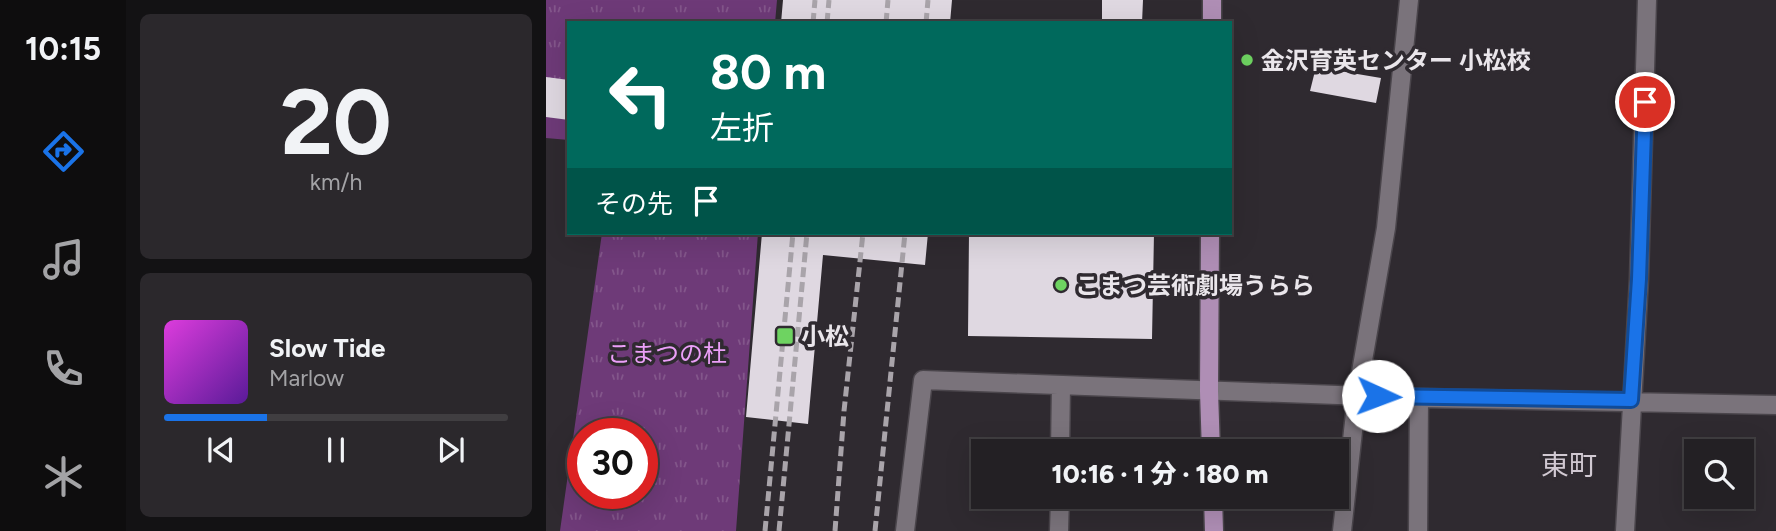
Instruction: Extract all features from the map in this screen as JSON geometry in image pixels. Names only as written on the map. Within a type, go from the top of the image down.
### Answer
[{"type":"main road","points":[[1212,0],[1212,21]]},
{"type":"main road","points":[[1210,235],[1211,439]]},
{"type":"main road","points":[[1213,509],[1214,531]]},
{"type":"street","points":[[1342,531],[1357,396],[1386,228],[1409,0]]},
{"type":"street","points":[[1625,531],[1644,152],[1647,0]]},
{"type":"street","points":[[905,531],[923,380],[1419,398],[1631,400],[1776,405]]},
{"type":"street","points":[[1060,439],[1061,385]]},
{"type":"street","points":[[1418,531],[1419,398]]},
{"type":"street","points":[[1059,531],[1060,509]]},
{"type":"green space","points":[[546,0],[777,0],[775,21],[567,21],[567,140],[546,138]]},
{"type":"green space","name":"こまつの杜","points":[[602,235],[758,235],[736,531],[560,531],[567,481],[567,509],[658,509],[658,418],[576,418]]},
{"type":"building","points":[[783,0],[952,0],[950,21],[781,21]]},
{"type":"building","points":[[1102,0],[1143,0],[1142,21],[1102,21]]},
{"type":"building","points":[[1316,67],[1381,78],[1376,103],[1310,91]]},
{"type":"building","points":[[546,77],[567,80],[567,120],[546,117]]},
{"type":"building","name":"小松","points":[[762,235],[928,235],[925,265],[823,255],[808,424],[746,417]]},
{"type":"building","name":"こまつ芸術劇場うらら","points":[[969,235],[1154,235],[1152,339],[968,336]]},
{"type":"railway","points":[[813,21],[815,0]]},
{"type":"railway","points":[[827,21],[829,0]]},
{"type":"railway","points":[[886,21],[888,0]]},
{"type":"railway","points":[[926,21],[928,0]]},
{"type":"railway","points":[[765,531],[793,235]]},
{"type":"railway","points":[[779,531],[807,235]]},
{"type":"railway","points":[[835,531],[844,411],[863,235]]},
{"type":"railway","points":[[875,531],[905,235]]},
{"type":"place","name":"金沢育英センター 小松校","points":[[1247,60]]},
{"type":"place","name":"こまつ芸術劇場うらら","points":[[1061,285]]},
{"type":"place","name":"小松","points":[[785,336]]},
{"type":"district","name":"東町","points":[[1569,465]]},
{"type":"route","points":[[1378,396],[1631,400],[1639,279],[1645,102]]}]
